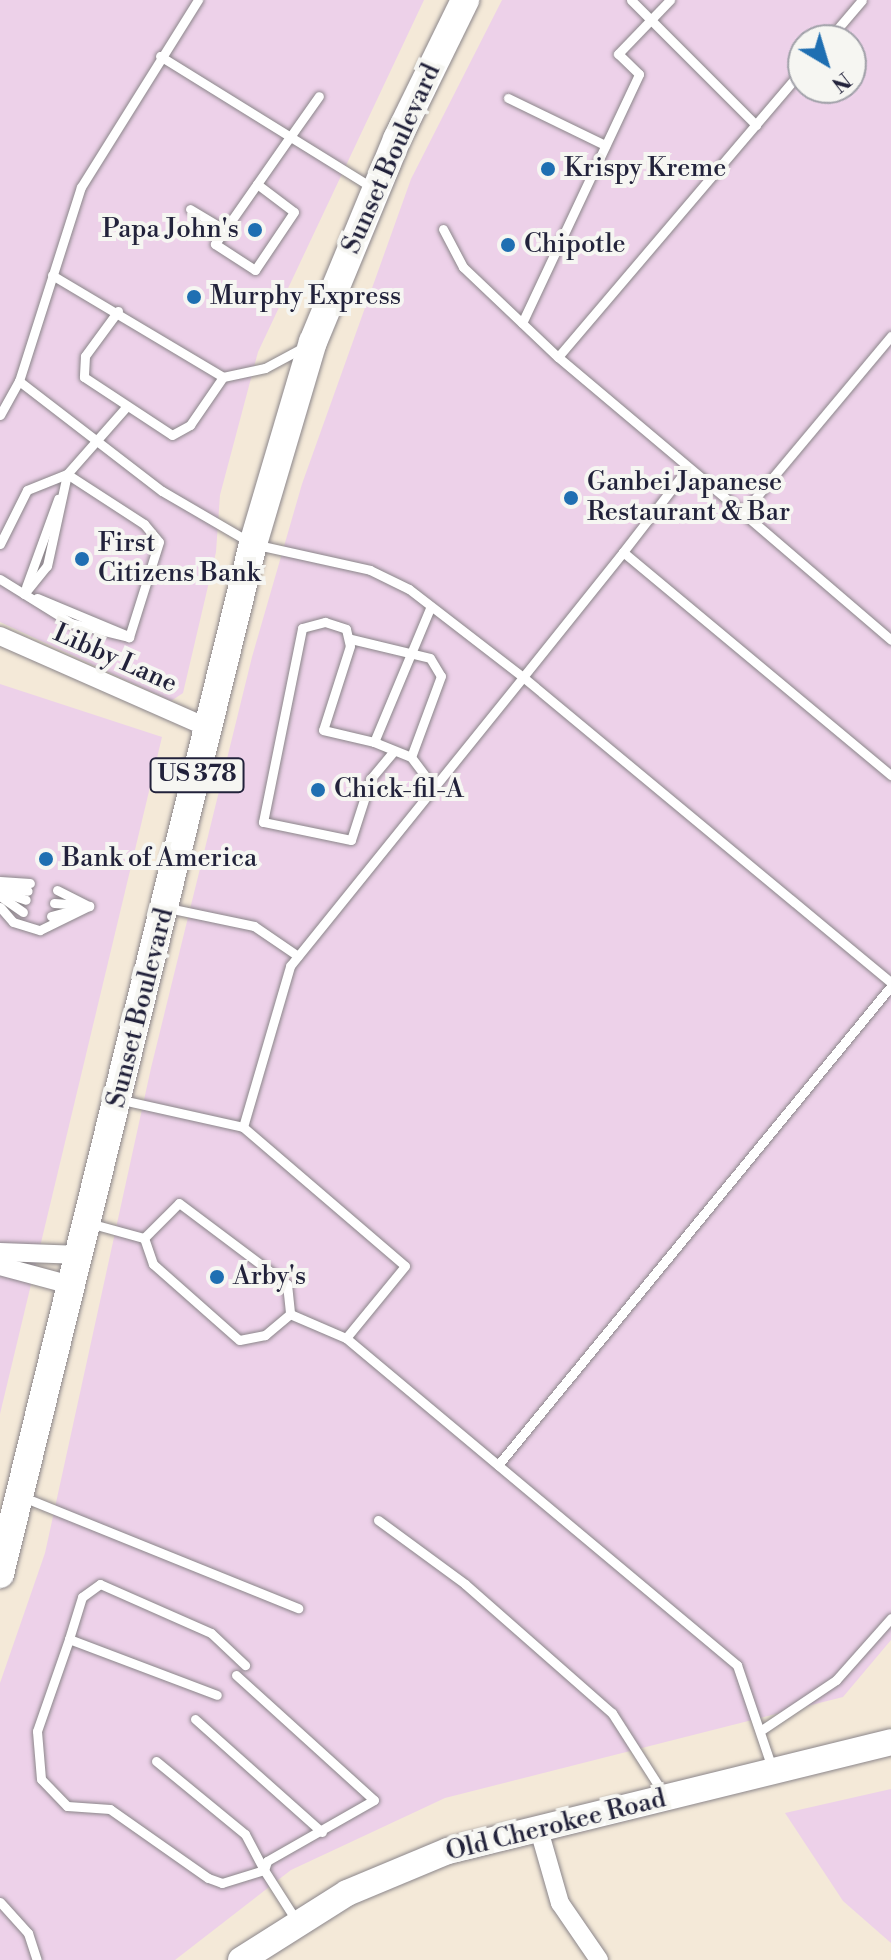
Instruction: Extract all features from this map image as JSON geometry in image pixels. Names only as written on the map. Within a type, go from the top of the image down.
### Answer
[{"type":"main road","name":"Sunset Boulevard","points":[[0,1574],[74,1286],[253,544],[313,342],[376,189],[465,0]]},
{"type":"street","name":"Libby Lane","points":[[0,636],[209,728]]},
{"type":"street","points":[[0,1252],[81,1255]]},
{"type":"street","points":[[0,1266],[74,1286]]},
{"type":"street","name":"Old Cherokee Road","points":[[241,1960],[297,1921],[385,1874],[539,1830],[891,1742]]},
{"type":"street","points":[[539,1830],[560,1903],[590,1958]]},
{"type":"lane","points":[[0,415],[19,381],[81,187],[160,56],[198,0]]},
{"type":"lane","points":[[631,0],[756,125]]},
{"type":"lane","points":[[522,323],[639,74],[618,54],[670,0]]},
{"type":"lane","points":[[842,24],[862,0]]},
{"type":"lane","points":[[160,56],[376,189]]},
{"type":"lane","points":[[558,357],[787,88]]},
{"type":"lane","points":[[257,184],[294,212],[255,270],[215,244],[225,230],[257,184],[290,137],[319,96]]},
{"type":"lane","points":[[508,98],[605,145]]},
{"type":"lane","points":[[190,209],[225,230]]},
{"type":"lane","points":[[443,229],[463,267],[558,357],[891,640]]},
{"type":"lane","points":[[52,275],[118,311],[223,377]]},
{"type":"lane","points":[[118,311],[81,368],[127,406],[172,435],[190,425],[223,377],[265,368],[313,342]]},
{"type":"lane","points":[[743,513],[891,336]]},
{"type":"lane","points":[[19,381],[94,442],[253,544],[370,570],[431,606],[523,677],[891,984],[498,1465]]},
{"type":"lane","points":[[24,594],[67,474],[127,406]]},
{"type":"lane","points":[[243,1127],[298,956],[688,468]]},
{"type":"lane","points":[[0,544],[27,490],[67,474]]},
{"type":"lane","points":[[0,579],[71,623],[129,637],[159,542],[144,524],[67,474]]},
{"type":"lane","points":[[623,552],[891,775]]},
{"type":"lane","points":[[374,742],[431,606]]},
{"type":"lane","points":[[393,752],[371,778],[351,840],[263,822],[302,628],[339,624],[351,639],[409,656],[430,658],[441,676],[411,757]]},
{"type":"lane","points":[[351,639],[323,730],[374,742],[411,757],[434,787]]},
{"type":"lane","points":[[0,889],[28,891]]},
{"type":"lane","points":[[0,889],[23,912]]},
{"type":"lane","points":[[55,896],[89,906]]},
{"type":"lane","points":[[0,907],[13,922],[40,930],[89,906]]},
{"type":"lane","points":[[51,916],[89,906]]},
{"type":"lane","points":[[165,908],[254,926],[298,956]]},
{"type":"lane","points":[[118,1099],[243,1127],[405,1266],[346,1338]]},
{"type":"lane","points":[[144,1238],[168,1207],[187,1205],[287,1284],[290,1314]]},
{"type":"lane","points":[[88,1223],[144,1238]]},
{"type":"lane","points":[[144,1238],[153,1264],[239,1340],[265,1335],[290,1314]]},
{"type":"lane","points":[[290,1314],[346,1338],[737,1665],[763,1729],[773,1772]]},
{"type":"lane","points":[[20,1495],[298,1608]]},
{"type":"lane","points":[[378,1520],[465,1584],[612,1713],[666,1799]]},
{"type":"lane","points":[[245,1665],[211,1633],[100,1584],[82,1597],[37,1731],[47,1790],[80,1810],[110,1809],[208,1878],[222,1883],[264,1870]]},
{"type":"lane","points":[[763,1729],[836,1680],[891,1618]]},
{"type":"lane","points":[[69,1639],[217,1695]]},
{"type":"lane","points":[[236,1675],[367,1787],[374,1800],[366,1809],[267,1861],[264,1870]]},
{"type":"lane","points":[[195,1719],[322,1832]]},
{"type":"lane","points":[[156,1761],[245,1834],[297,1921]]},
{"type":"lane","points":[[0,1902],[28,1933],[37,1960]]},
{"type":"shaded area","points":[[0,0],[424,0],[258,352],[220,495],[216,552],[183,693],[171,701],[0,622]]},
{"type":"shaded area","points":[[502,0],[891,0],[891,1640],[843,1697],[445,1798],[291,1870],[175,1960],[0,1960],[0,1683],[45,1553],[151,1068],[252,657],[302,484],[411,179]]},
{"type":"shaded area","points":[[0,684],[162,737],[0,1414]]},
{"type":"shaded area","points":[[891,1789],[891,1943],[843,1901],[785,1813]]},
{"type":"place","name":"Krispy Kreme","points":[[548,169]]},
{"type":"place","name":"Papa John's","points":[[255,230]]},
{"type":"place","name":"Chipotle","points":[[508,245]]},
{"type":"place","name":"Murphy Express","points":[[194,297]]},
{"type":"place","name":"Ganbei Japanese Restaurant & Bar","points":[[571,498]]},
{"type":"place","name":"First Citizens Bank","points":[[82,559]]},
{"type":"place","name":"Chick-fil-A","points":[[318,790]]},
{"type":"place","name":"Bank of America","points":[[46,859]]},
{"type":"place","name":"Arby's","points":[[217,1277]]}]
